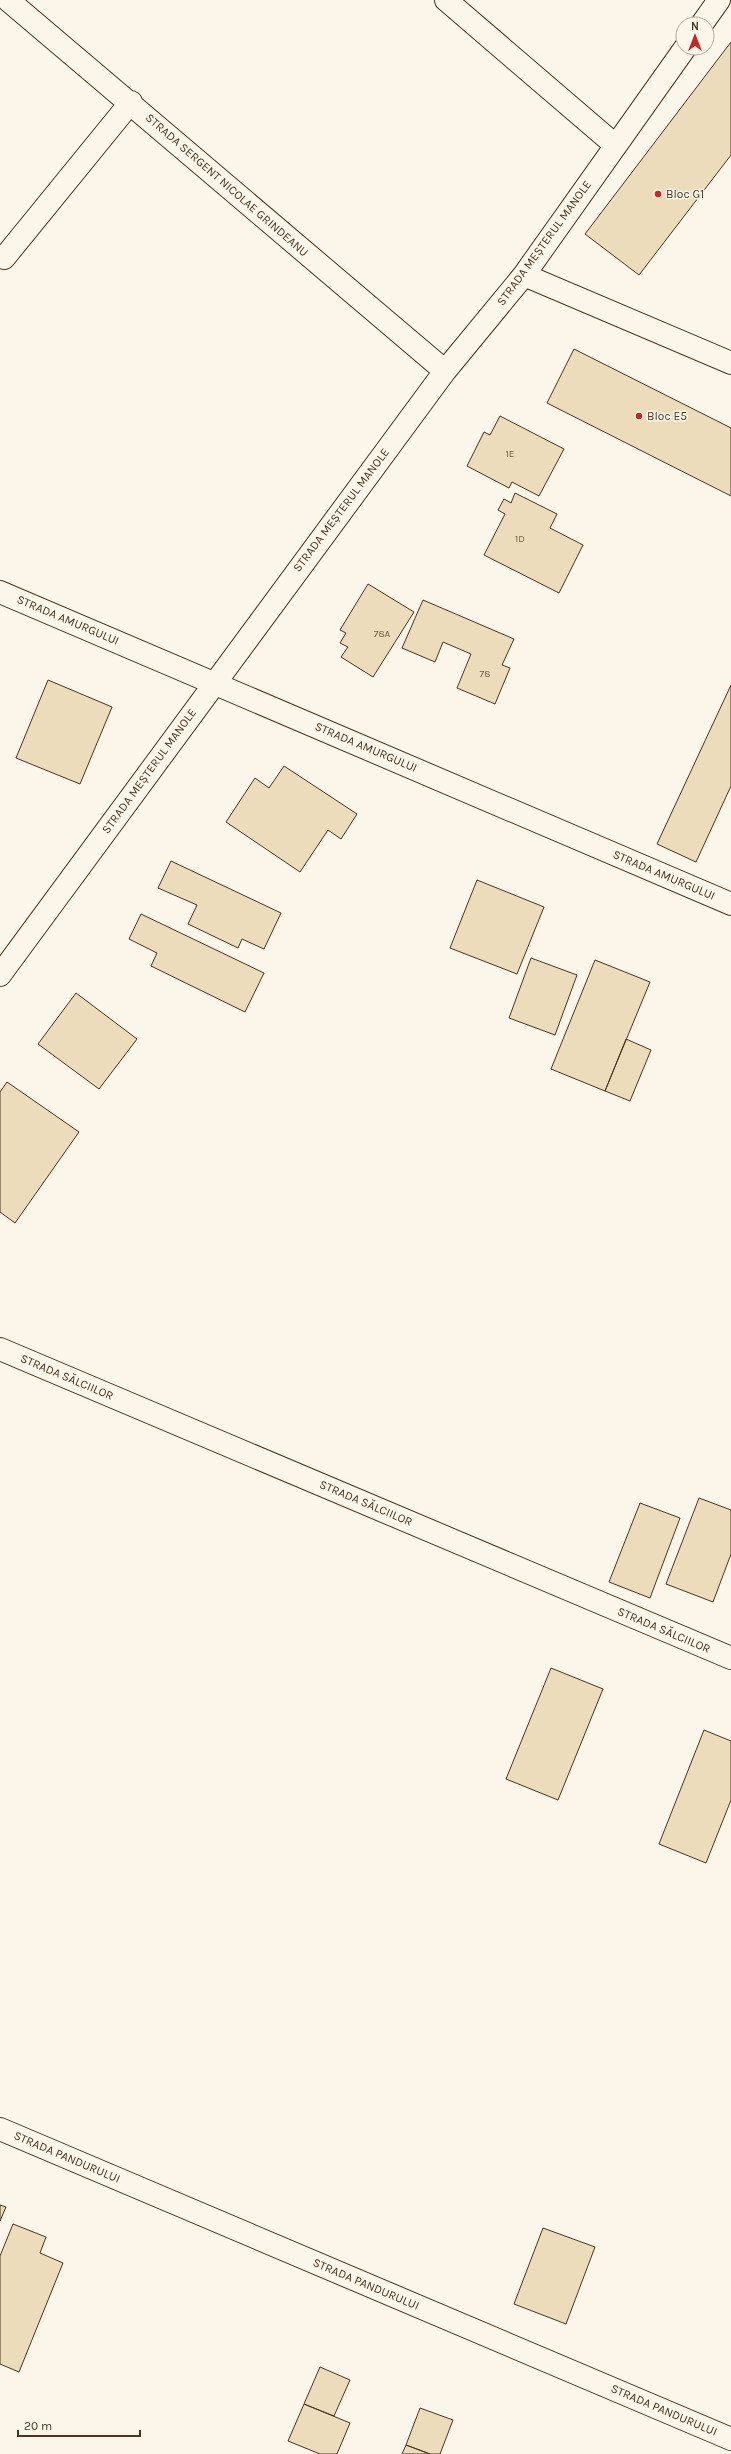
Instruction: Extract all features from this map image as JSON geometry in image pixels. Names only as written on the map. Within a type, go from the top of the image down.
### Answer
[{"type":"street","name":"STRADA SERGENT NICOLAE GRINDEANU","points":[[8,0],[131,102],[445,371]]},
{"type":"street","points":[[446,0],[615,145]]},
{"type":"street","points":[[708,16],[719,0]]},
{"type":"street","name":"STRADA MEȘTERUL MANOLE","points":[[0,975],[214,682],[445,371],[524,275],[678,56]]},
{"type":"street","points":[[4,258],[131,102]]},
{"type":"street","points":[[524,275],[731,363]]},
{"type":"street","name":"STRADA AMURGULUI","points":[[0,592],[214,682],[731,904]]},
{"type":"street","name":"STRADA SĂLCIILOR","points":[[0,1348],[731,1658]]},
{"type":"street","name":"STRADA PANDURULUI","points":[[0,2129],[731,2439]]},
{"type":"building","name":"Bloc G1","points":[[731,42],[731,155],[639,275],[585,234]]},
{"type":"building","name":"Bloc E5","points":[[574,349],[731,428],[731,496],[547,403]]},
{"type":"building","points":[[500,416],[564,449],[539,496],[512,482],[509,488],[467,466],[484,432],[490,435]]},
{"type":"building","points":[[515,493],[557,514],[550,528],[583,545],[559,593],[484,555],[505,514],[498,510],[504,499],[511,503]]},
{"type":"building","points":[[368,584],[414,612],[373,677],[341,657],[348,647],[340,643],[346,633],[340,630]]},
{"type":"building","points":[[423,600],[514,639],[502,665],[510,668],[495,704],[457,688],[471,654],[443,642],[435,662],[402,648]]},
{"type":"building","points":[[48,680],[112,707],[80,784],[16,758]]},
{"type":"building","points":[[731,685],[731,786],[696,862],[657,844]]},
{"type":"building","points":[[284,766],[357,814],[341,839],[328,830],[300,872],[226,822],[255,778],[269,788]]},
{"type":"building","points":[[171,861],[281,913],[264,949],[242,939],[238,948],[188,924],[197,905],[158,888]]},
{"type":"building","points":[[477,880],[544,907],[517,974],[450,948]]},
{"type":"building","points":[[141,914],[264,973],[245,1012],[151,966],[157,953],[129,939]]},
{"type":"building","points":[[531,958],[577,975],[555,1035],[509,1018]]},
{"type":"building","points":[[595,960],[650,982],[605,1091],[551,1069]]},
{"type":"building","points":[[76,993],[137,1039],[99,1089],[38,1044]]},
{"type":"building","points":[[626,1039],[651,1050],[630,1101],[605,1091]]},
{"type":"building","points":[[7,1082],[79,1132],[15,1223],[0,1212],[0,1092]]},
{"type":"building","points":[[699,1498],[731,1510],[731,1554],[713,1602],[666,1584]]},
{"type":"building","points":[[640,1503],[680,1518],[650,1598],[609,1582]]},
{"type":"building","points":[[551,1668],[603,1689],[558,1800],[506,1779]]},
{"type":"building","points":[[704,1730],[731,1741],[731,1800],[706,1863],[659,1844]]},
{"type":"building","points":[[0,2205],[6,2207],[0,2221]]},
{"type":"building","points":[[13,2224],[46,2237],[40,2253],[63,2263],[19,2372],[0,2364],[0,2256]]},
{"type":"building","points":[[543,2228],[595,2247],[566,2324],[514,2304]]},
{"type":"building","points":[[320,2367],[350,2380],[334,2416],[304,2404]]},
{"type":"building","points":[[304,2404],[350,2423],[337,2454],[320,2454],[288,2441]]},
{"type":"building","points":[[420,2408],[453,2420],[440,2454],[430,2454],[406,2445]]},
{"type":"building","points":[[406,2445],[430,2454],[402,2454]]},
{"type":"place","name":"Bloc G1","points":[[658,194]]},
{"type":"place","name":"Bloc E5","points":[[639,416]]}]
